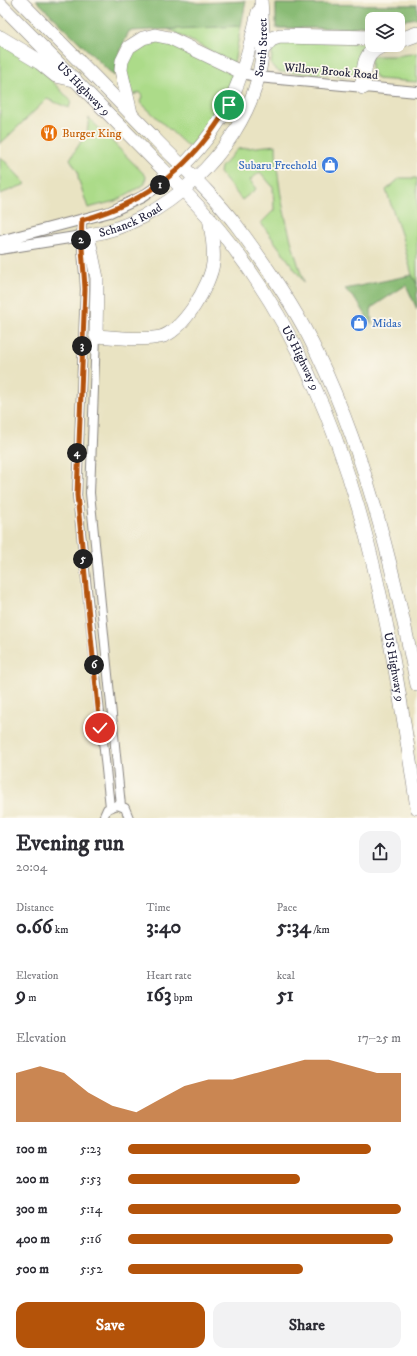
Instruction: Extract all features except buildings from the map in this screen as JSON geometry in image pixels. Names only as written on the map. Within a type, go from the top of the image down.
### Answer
[{"type":"highway","points":[[405,34],[417,33]]},
{"type":"highway","points":[[405,38],[417,33]]},
{"type":"highway","points":[[263,48],[271,39],[280,36],[365,38]]},
{"type":"highway","points":[[0,38],[56,75],[74,79]]},
{"type":"highway","points":[[363,87],[367,57],[371,52]]},
{"type":"main road","name":"US Highway 9","points":[[19,0],[195,179],[232,221],[263,262],[290,302],[317,354],[344,416],[377,515],[400,605],[417,685]]},
{"type":"main road","name":"South Street","points":[[184,189],[214,158],[236,128],[246,108],[258,77],[263,48],[264,36],[261,0]]},
{"type":"main road","name":"South Street","points":[[171,177],[197,152],[215,128],[229,105],[243,73],[261,0]]},
{"type":"main road","name":"US Highway 9","points":[[0,4],[184,189],[209,217],[250,270],[278,314],[302,358],[337,444],[363,524],[381,596],[395,665],[417,808]]},
{"type":"main road","points":[[132,114],[121,70],[129,47],[142,38],[155,35],[170,38],[243,73]]},
{"type":"main road","name":"Schanck Road","points":[[84,235],[110,230],[129,223],[162,205],[184,189]]},
{"type":"main road","points":[[84,235],[97,278],[96,336],[161,337],[172,333],[182,324],[208,280],[212,269],[213,249],[209,217]]},
{"type":"street","name":"Willow Brook Road","points":[[243,73],[258,77],[417,92]]},
{"type":"street","name":"Schanck Road","points":[[0,240],[82,220],[129,204],[171,177]]},
{"type":"street","points":[[82,220],[84,235],[85,289],[80,386],[77,495],[110,807]]},
{"type":"street","name":"Schanck Road","points":[[0,249],[84,235]]},
{"type":"street","points":[[82,349],[96,336]]},
{"type":"street","points":[[96,336],[90,468],[96,558],[121,806],[128,812],[130,818]]},
{"type":"street","points":[[80,386],[94,387]]},
{"type":"street","points":[[83,560],[96,558]]},
{"type":"street","points":[[103,818],[104,813],[110,807],[121,806]]},
{"type":"green space","points":[[36,0],[184,0],[199,3],[246,1],[241,26],[129,31],[121,50],[114,76]]},
{"type":"green space","points":[[276,4],[417,5],[417,18],[405,20],[405,12],[365,12],[365,25],[348,28],[276,28]]},
{"type":"green space","points":[[241,26],[234,63],[168,29]]},
{"type":"green space","points":[[165,40],[232,74],[233,79],[218,111],[190,147],[140,102],[142,97],[140,92],[134,95],[126,75],[126,64],[128,58],[136,45]]},
{"type":"green space","points":[[283,41],[365,43],[365,49],[361,53],[358,76],[279,72],[271,65],[273,46]]},
{"type":"green space","points":[[0,42],[36,64],[71,101],[69,108],[47,99],[0,144]]},
{"type":"green space","points":[[417,53],[417,82],[377,79],[371,70],[371,56],[395,56]]},
{"type":"green space","points":[[89,118],[146,176],[145,184],[115,201],[88,208],[78,178],[78,172],[70,159],[87,132]]},
{"type":"green space","points":[[276,145],[281,197],[293,249],[304,282],[261,223],[274,210],[273,187],[260,172],[250,180],[256,189],[242,200],[220,173],[221,167],[238,149]]},
{"type":"green space","points":[[0,156],[26,184],[0,194]]},
{"type":"green space","points":[[400,178],[417,178],[417,284],[412,275],[402,237],[386,190]]},
{"type":"green space","points":[[412,275],[417,284],[417,309],[406,285],[371,308],[372,325],[359,304],[345,289]]},
{"type":"place","name":"Burger King","points":[[49,133]]},
{"type":"place","name":"Subaru Freehold","points":[[330,165]]},
{"type":"place","name":"Midas","points":[[359,323]]},
{"type":"route","points":[[100,728],[77,495],[78,438],[85,289],[84,264],[80,236],[82,220],[110,212],[129,204],[171,177],[197,152],[215,128],[229,105]]}]
